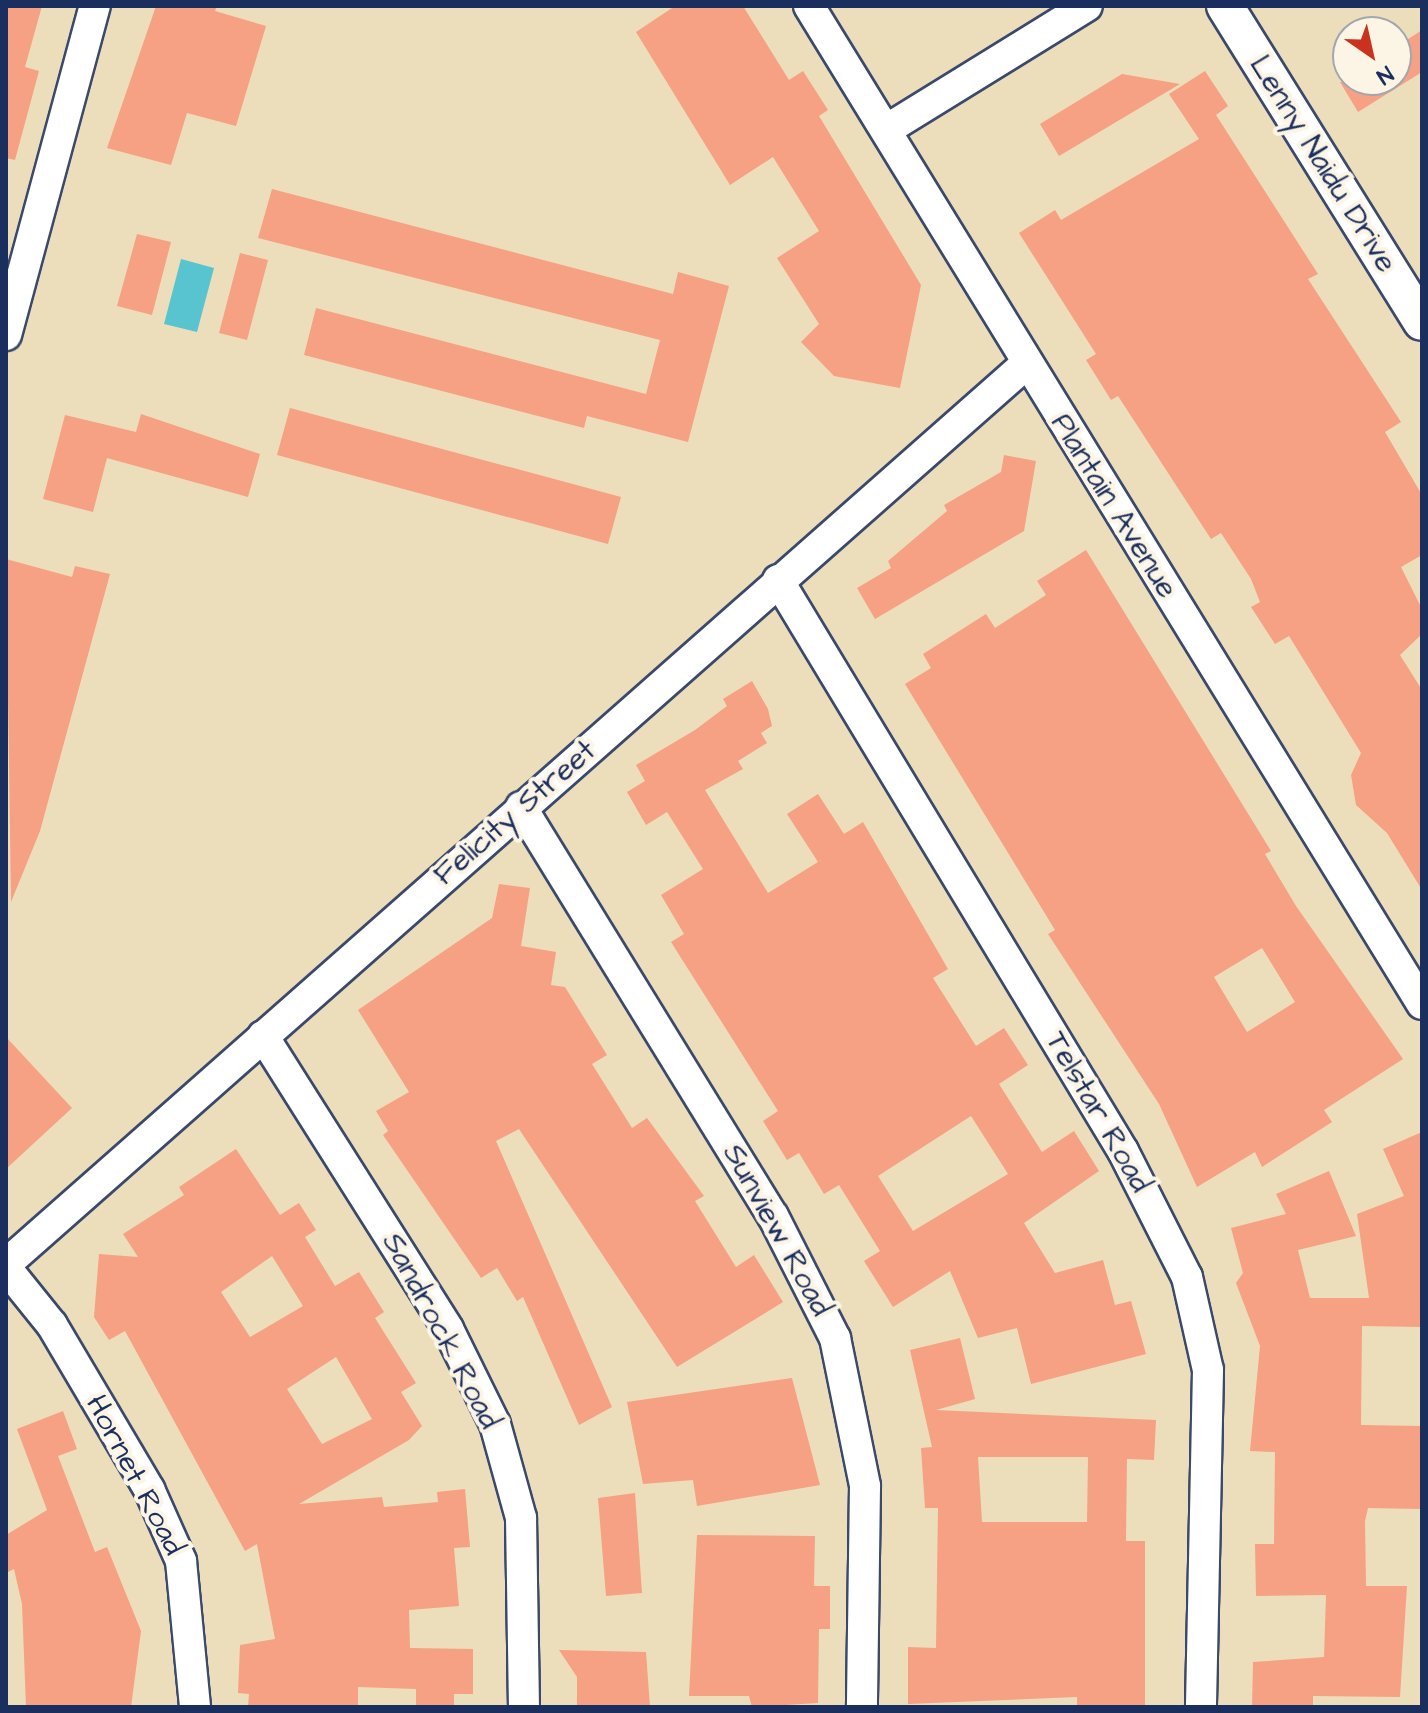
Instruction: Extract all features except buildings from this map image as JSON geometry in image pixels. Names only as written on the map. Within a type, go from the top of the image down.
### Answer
[{"type":"street","points":[[6,335],[95,6]]},
{"type":"street","name":"Plantain Avenue","points":[[809,6],[1026,364],[1422,1004]]},
{"type":"street","points":[[886,130],[1087,6]]},
{"type":"street","name":"Lenny Naidu Drive","points":[[1225,6],[1422,322]]},
{"type":"street","name":"Felicity Street","points":[[6,1266],[521,807],[1026,364]]},
{"type":"street","name":"Telstar Road","points":[[778,580],[1123,1151],[1187,1277],[1208,1370],[1201,1707]]},
{"type":"street","name":"Sunview Road","points":[[521,807],[773,1216],[835,1338],[865,1486],[862,1707]]},
{"type":"street","name":"Sandrock Road","points":[[263,1036],[448,1329],[495,1424],[521,1518],[524,1707]]},
{"type":"street","name":"Hornet Road","points":[[6,1266],[60,1339],[149,1489],[181,1561],[195,1707]]},
{"type":"water","points":[[181,259],[214,268],[197,332],[164,324]]}]
